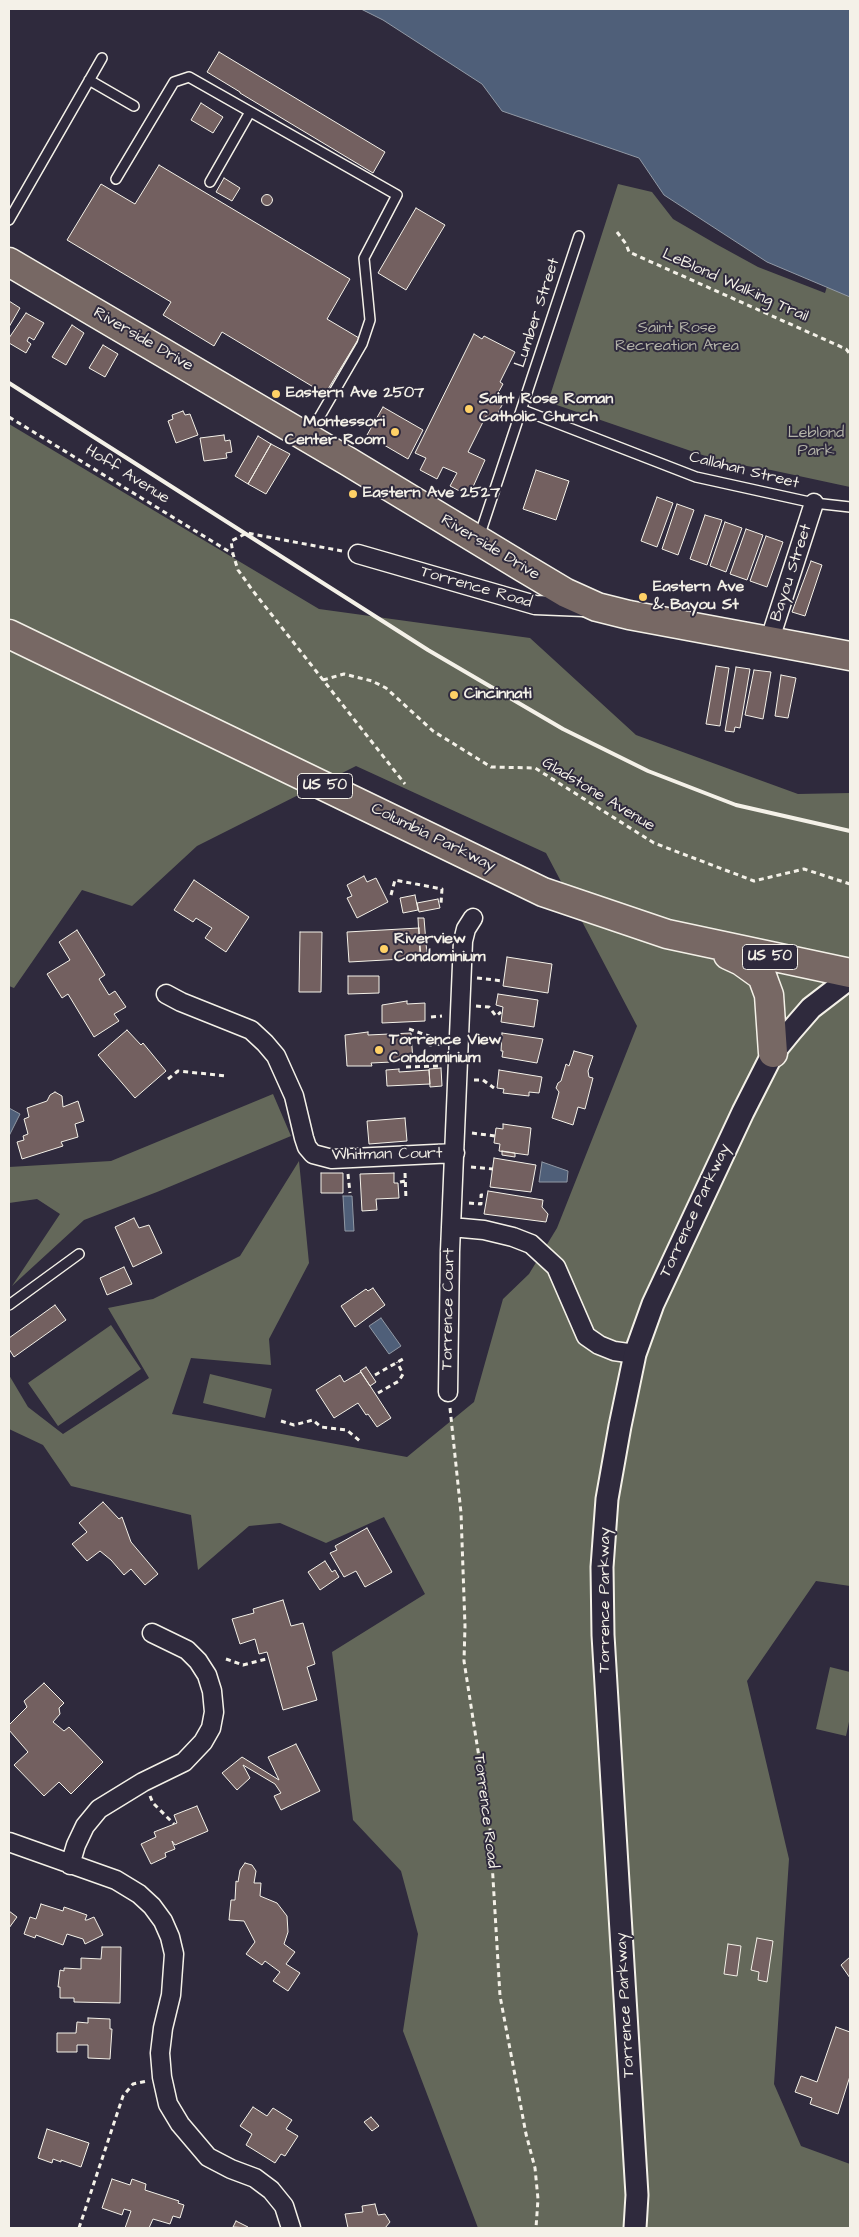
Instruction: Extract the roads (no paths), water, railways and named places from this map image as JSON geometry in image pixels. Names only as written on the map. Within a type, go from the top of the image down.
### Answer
[{"type":"main road","name":"Riverside Drive","points":[[9,262],[308,437],[566,593],[597,607],[629,615],[850,656]]},
{"type":"main road","name":"Columbia Parkway","points":[[9,634],[543,892],[601,913],[690,939],[850,974]]},
{"type":"main road","points":[[690,939],[741,961],[762,976],[769,995],[774,1053]]},
{"type":"street","name":"Bayou Street","points":[[769,642],[814,503]]},
{"type":"street","name":"Torrence Road","points":[[358,554],[535,605],[597,607]]},
{"type":"street","name":"Torrence Court","points":[[448,1392],[451,1226],[463,941],[466,929],[473,918]]},
{"type":"street","name":"Torrence Parkway","points":[[635,2228],[637,2195],[602,1635],[602,1567],[607,1499],[635,1354],[652,1304],[743,1112],[774,1053],[811,1008],[850,978]]},
{"type":"street","name":"Whitman Court","points":[[166,994],[181,1002],[251,1030],[265,1043],[276,1056],[294,1096],[304,1138],[307,1147],[313,1154],[332,1159],[455,1153]]},
{"type":"street","name":"Torrence Court","points":[[451,1226],[484,1230],[513,1237],[531,1244],[556,1267],[586,1336],[599,1345],[614,1351],[635,1354]]},
{"type":"street","points":[[70,1865],[76,1845],[85,1826],[98,1809],[143,1782],[184,1762],[204,1742],[211,1728],[214,1712],[212,1691],[207,1675],[198,1661],[187,1650],[152,1633]]},
{"type":"street","points":[[9,1842],[116,1880],[139,1894],[163,1920],[174,1954],[172,1995],[161,2044],[162,2077],[168,2104],[194,2142],[208,2157],[254,2178],[271,2190],[284,2206],[291,2228]]},
{"type":"lane","points":[[9,220],[102,58]]},
{"type":"lane","points":[[116,179],[174,82],[189,77],[396,195],[364,258],[370,320],[362,344],[308,437]]},
{"type":"lane","points":[[89,80],[134,106]]},
{"type":"lane","points":[[210,182],[250,112]]},
{"type":"lane","name":"Lumber Street","points":[[478,541],[523,410],[579,236]]},
{"type":"lane","name":"Callahan Street","points":[[523,410],[696,478],[814,503],[850,507]]},
{"type":"lane","points":[[9,1305],[79,1254]]},
{"type":"water","points":[[361,9],[850,9],[850,297],[767,262],[664,195],[639,158],[502,111],[482,84],[383,20]]},
{"type":"water","points":[[9,1108],[20,1114],[9,1136]]},
{"type":"water","points":[[542,1162],[568,1171],[567,1182],[539,1182]]},
{"type":"water","points":[[343,1196],[352,1196],[354,1231],[345,1231]]},
{"type":"water","points":[[381,1318],[401,1346],[389,1354],[369,1326]]},
{"type":"railway","points":[[9,383],[428,650],[563,729],[648,771],[736,805],[850,831]]},
{"type":"place","name":"Eastern Ave 2507","points":[[276,394]]},
{"type":"place","name":"Saint Rose Roman Catholic Church","points":[[469,409]]},
{"type":"place","name":"Montessori Center Room","points":[[395,432]]},
{"type":"place","name":"Eastern Ave 2527","points":[[353,494]]},
{"type":"place","name":"Eastern Ave & Bayou St","points":[[643,597]]},
{"type":"place","name":"Cincinnati","points":[[454,695]]},
{"type":"place","name":"Riverview Condominium","points":[[384,949]]},
{"type":"place","name":"Torrence View Condominium","points":[[379,1050]]},
{"type":"park label","name":"Saint Rose Recreation Area","points":[[677,338]]},
{"type":"park label","name":"Leblond Park","points":[[816,443]]}]
